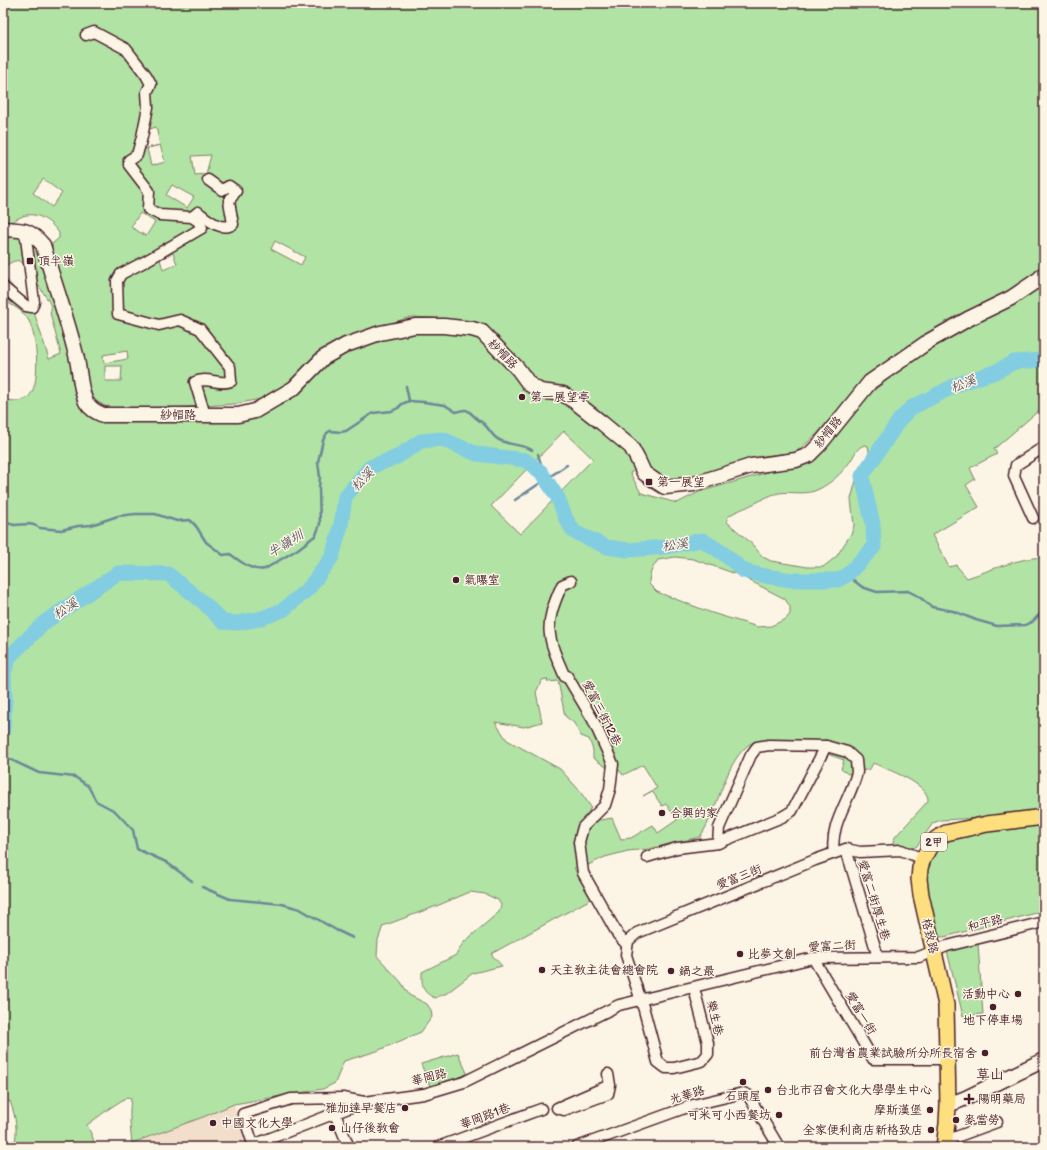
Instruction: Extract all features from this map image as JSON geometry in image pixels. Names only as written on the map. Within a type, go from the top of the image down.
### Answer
[{"type":"main road","name":"格致路","points":[[944,1144],[948,1105],[946,1005],[940,974],[933,952],[920,895],[920,868],[929,848],[936,839],[946,833],[987,824],[1044,817]]},
{"type":"street","points":[[86,35],[94,32],[126,49],[151,84],[147,92],[148,107],[137,155],[129,160],[129,165],[149,191],[148,209],[160,215],[192,217],[198,221],[202,228],[121,274],[117,281],[118,314],[159,325],[180,320],[200,329],[230,367],[232,381],[227,383],[200,379],[195,382],[205,415]]},
{"type":"street","points":[[192,217],[198,212],[221,227],[230,226],[233,224],[229,201],[236,191],[229,186],[222,190],[208,180]]},
{"type":"street","points":[[3,229],[25,230],[34,302],[32,307],[26,306],[3,287]]},
{"type":"street","name":"紗帽路","points":[[25,230],[35,235],[43,244],[71,334],[82,390],[86,402],[93,411],[103,415],[238,415],[255,411],[294,388],[323,358],[346,345],[380,333],[414,326],[444,326],[472,329],[482,332],[518,369],[529,384],[540,391],[563,394],[602,423],[631,447],[644,473],[665,487],[694,484],[751,466],[796,460],[809,455],[820,444],[870,382],[929,341],[968,318],[1011,298],[1044,274]]},
{"type":"street","points":[[1033,518],[1014,476],[1016,465],[1044,447]]},
{"type":"street","name":"愛富三街12巷","points":[[571,581],[562,585],[555,601],[549,620],[550,638],[565,677],[567,676],[593,720],[613,764],[610,789],[605,805],[583,827],[579,842],[583,873],[618,935],[627,945]]},
{"type":"street","points":[[718,842],[719,828],[751,755],[757,747],[769,745],[826,746],[847,752],[856,760],[857,771],[834,832],[832,844],[834,853]]},
{"type":"street","points":[[647,858],[677,848],[718,842],[782,818],[792,811],[826,746]]},
{"type":"street","name":"愛富三街","points":[[627,945],[628,941],[637,933],[834,853],[846,850],[860,852],[901,850],[924,859]]},
{"type":"street","name":"愛富二街厚生巷","points":[[846,850],[878,957]]},
{"type":"street","name":"和平路","points":[[933,952],[947,946],[1044,922]]},
{"type":"street","points":[[627,945],[626,955],[641,1001]]},
{"type":"street","name":"愛富二街","points":[[641,1001],[813,958],[919,957],[933,952]]},
{"type":"street","name":"愛富一街","points":[[813,958],[873,1059],[947,1059]]},
{"type":"street","name":"樂生巷","points":[[641,1001],[658,1062],[666,1068],[674,1068],[702,1060],[708,1054],[708,1043],[694,988]]},
{"type":"street","name":"華岡路","points":[[253,1146],[243,1114],[291,1099],[343,1098],[364,1102],[424,1094],[464,1082],[620,1005],[641,1001]]},
{"type":"street","points":[[948,1105],[966,1098],[1044,1060]]},
{"type":"street","points":[[608,1074],[610,1085]]},
{"type":"street","name":"光華路","points":[[577,1147],[693,1105],[742,1093],[748,1094],[779,1147]]},
{"type":"street","points":[[253,1146],[364,1102]]},
{"type":"street","name":"華岡路1巷","points":[[438,1147],[541,1110]]},
{"type":"street","points":[[335,1114],[349,1147]]},
{"type":"street","points":[[944,1144],[998,1122]]},
{"type":"shaded area","name":"中國文化大學","points":[[234,1104],[246,1147],[117,1147],[142,1140]]},
{"type":"green space","points":[[3,3],[1044,3],[1044,267],[1018,289],[859,385],[816,435],[794,454],[685,481],[671,480],[650,470],[633,446],[539,386],[483,326],[433,318],[410,317],[350,338],[293,383],[261,399],[234,404],[124,411],[105,406],[96,401],[88,388],[53,263],[52,244],[59,238],[59,233],[53,226],[41,217],[32,215],[22,216],[3,226]],"holes":[[[156,127],[165,162],[151,166],[147,148],[144,149],[147,130]],[[211,155],[206,174],[195,175],[192,156]],[[43,179],[62,193],[52,207],[33,193]],[[172,185],[194,197],[187,208],[166,195]],[[140,213],[155,222],[146,236],[131,227]],[[275,241],[305,257],[301,265],[271,249]],[[173,253],[177,264],[163,270],[160,259]],[[127,351],[128,359],[104,363],[103,355]],[[105,366],[122,366],[121,381],[105,381]]]},
{"type":"green space","points":[[19,233],[37,237],[88,414],[237,421],[325,362],[358,344],[426,329],[476,336],[505,361],[534,396],[568,402],[629,450],[637,469],[630,473],[641,493],[677,503],[699,492],[772,471],[797,467],[828,446],[871,393],[899,370],[958,329],[1044,278],[1044,406],[994,449],[997,454],[970,468],[975,479],[966,485],[979,507],[932,535],[949,567],[956,565],[967,578],[1014,562],[1044,557],[1044,809],[979,818],[941,820],[933,823],[917,846],[909,848],[894,846],[893,842],[895,837],[928,801],[927,795],[915,783],[897,773],[873,763],[870,769],[848,774],[841,769],[844,760],[797,744],[771,740],[759,741],[750,744],[736,758],[700,837],[649,849],[628,851],[605,857],[588,865],[574,868],[591,899],[491,954],[502,966],[473,973],[447,993],[435,998],[430,996],[423,988],[422,972],[456,955],[463,943],[499,912],[501,905],[498,900],[485,894],[470,892],[383,926],[378,940],[377,956],[401,982],[409,995],[427,1004],[431,1010],[432,1017],[421,1032],[377,1051],[344,1061],[335,1083],[323,1089],[234,1104],[132,1143],[130,1121],[131,1099],[127,1097],[87,1125],[93,1138],[94,1147],[14,1147],[16,1124],[14,1113],[10,1101],[3,1104],[3,400],[19,401],[27,398],[32,392],[35,384],[37,361],[32,328],[27,317],[14,306],[3,300],[3,276],[33,309],[49,359],[61,354],[50,313],[50,304],[31,274],[20,261],[13,261],[3,267],[3,239]],"holes":[[[564,431],[593,459],[520,534],[491,506]],[[862,446],[868,446],[869,456],[858,473],[851,499],[854,526],[851,534],[836,557],[823,567],[808,567],[771,561],[763,557],[750,542],[727,522],[727,518],[732,514],[771,495],[779,493],[809,492],[823,487],[843,471],[857,450]],[[675,557],[693,559],[739,575],[785,599],[790,607],[790,614],[786,619],[771,626],[758,627],[712,613],[657,592],[649,584],[651,571],[658,560]],[[547,679],[548,682],[558,681],[565,716],[574,723],[581,736],[589,739],[593,750],[593,758],[606,767],[619,770],[623,775],[643,765],[657,788],[643,796],[652,791],[662,806],[666,804],[677,820],[658,833],[653,825],[631,838],[621,839],[612,818],[601,820],[586,817],[591,807],[579,790],[560,769],[507,740],[495,722],[524,727],[542,722],[536,692],[542,680]]]},
{"type":"green space","points":[[1044,824],[1044,911],[944,937],[936,936],[924,883],[929,863],[937,850],[953,837]]},
{"type":"green space","points":[[978,944],[983,1014],[963,1016],[947,951]]},
{"type":"green space","points":[[458,1053],[472,1084],[434,1096],[421,1064]]},
{"type":"waterway","name":"松溪","points":[[3,730],[5,699],[4,672],[10,656],[45,622],[118,573],[168,574],[204,603],[223,622],[237,623],[259,619],[283,610],[309,588],[332,557],[341,525],[345,497],[370,467],[397,457],[421,441],[442,439],[477,454],[525,460],[541,472],[558,498],[566,519],[574,532],[607,547],[628,550],[666,547],[702,540],[723,553],[744,571],[792,580],[838,580],[847,575],[874,547],[873,525],[862,476],[900,419],[911,408],[958,384],[995,372],[1014,362],[1044,360]]},
{"type":"waterway","points":[[406,386],[409,401]]},
{"type":"waterway","name":"半嶺圳","points":[[3,523],[5,522],[14,525],[29,524],[40,528],[61,530],[91,525],[118,516],[135,514],[155,514],[177,521],[190,520],[196,526],[206,542],[223,555],[230,554],[242,563],[260,570],[265,569],[298,549],[316,535],[320,524],[320,477],[318,462],[323,440],[330,431],[346,431],[373,413],[392,411],[409,401],[424,402],[445,405],[456,412],[467,410],[485,425],[499,440],[523,446],[532,450]]},
{"type":"waterway","name":"半嶺圳","points":[[538,454],[541,464],[541,472]]},
{"type":"waterway","points":[[515,500],[567,465]]},
{"type":"waterway","name":"半嶺圳","points":[[3,540],[6,546],[3,555]]},
{"type":"waterway","name":"松溪","points":[[847,575],[862,587],[877,592],[908,591],[918,596],[932,607],[953,611],[997,626],[1025,625],[1032,622],[1044,610]]},
{"type":"waterway","points":[[3,756],[39,773],[75,777],[88,786],[96,801],[115,811],[133,830],[137,849],[166,862],[192,881]]},
{"type":"waterway","points":[[202,887],[230,899],[282,904],[300,909],[353,938]]},
{"type":"place","name":"頂半嶺","points":[[30,261]]},
{"type":"place","name":"第一展望亭","points":[[522,397]]},
{"type":"place","name":"第一展望","points":[[649,482]]},
{"type":"place","name":"氣曝室","points":[[456,580]]},
{"type":"place","name":"合興的家","points":[[662,813]]},
{"type":"place","name":"比夢文創","points":[[740,954]]},
{"type":"place","name":"天主教主徒會總會院","points":[[542,970]]},
{"type":"place","name":"鍋之最","points":[[671,971]]},
{"type":"place","name":"活動中心","points":[[1018,994]]},
{"type":"place","name":"地下停車場","points":[[993,1007]]},
{"type":"place","name":"前台灣省農業試驗所分所長宿舍","points":[[985,1053]]},
{"type":"place","name":"石頭屋","points":[[743,1082]]},
{"type":"place","name":"台北市召會文化大學學生中心","points":[[768,1090]]},
{"type":"place","name":"陽明藥局","points":[[969,1099]]},
{"type":"place","name":"雅加達早餐店","points":[[405,1108]]},
{"type":"place","name":"摩斯漢堡","points":[[930,1110]]},
{"type":"place","name":"可米可小西餐坊","points":[[779,1115]]},
{"type":"place","name":"麥當勞","points":[[956,1120]]},
{"type":"place","name":"中國文化大學","points":[[213,1123]]},
{"type":"place","name":"山仔後教會","points":[[332,1128]]},
{"type":"place","name":"全家便利商店新格致店","points":[[931,1130]]},
{"type":"district","name":"草山","points":[[990,1074]]}]
